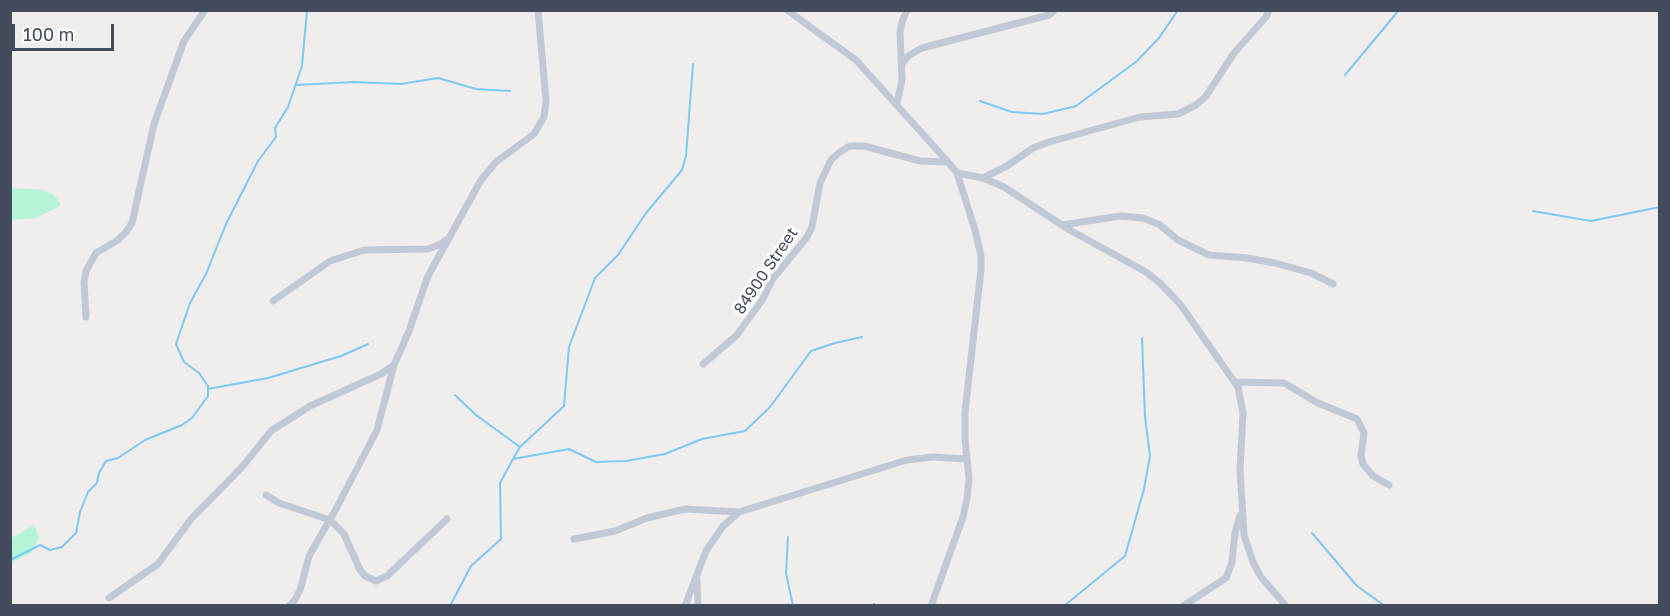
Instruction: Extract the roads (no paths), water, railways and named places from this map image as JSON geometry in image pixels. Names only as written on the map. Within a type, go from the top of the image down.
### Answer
[{"type":"street","points":[[86,317],[84,282],[86,271],[96,253],[118,240],[132,223],[159,109],[184,41],[205,10]]},
{"type":"street","points":[[289,606],[300,590],[309,556],[377,430],[394,365],[409,331],[428,276],[471,195],[485,175],[495,162],[534,134],[544,117],[546,101],[538,10]]},
{"type":"street","points":[[787,10],[856,60],[948,162],[957,173],[975,230],[981,263],[965,402],[968,498],[931,606]]},
{"type":"street","points":[[897,103],[901,91],[900,32],[907,10]]},
{"type":"street","points":[[902,64],[908,56],[922,48],[1049,15],[1055,10]]},
{"type":"street","points":[[983,178],[1007,166],[1032,148],[1048,142],[1140,117],[1178,114],[1196,105],[1206,96],[1234,54],[1266,17],[1269,10]]},
{"type":"street","name":"84900 Street","points":[[703,364],[736,336],[758,307],[772,280],[807,237],[812,227],[820,183],[831,160],[840,152],[850,146],[864,146],[920,161],[948,162]]},
{"type":"street","points":[[957,173],[983,178],[1004,187],[1062,225],[1146,272],[1180,304],[1235,382],[1242,400],[1240,470],[1244,535],[1253,562],[1270,589],[1286,606]]},
{"type":"street","points":[[1062,225],[1120,216],[1143,218],[1160,225],[1178,240],[1209,255],[1275,263],[1311,273],[1333,284]]},
{"type":"street","points":[[273,301],[330,261],[364,250],[428,249],[441,244],[450,236]]},
{"type":"street","points":[[110,598],[158,564],[191,519],[243,467],[271,431],[310,406],[381,375],[394,365]]},
{"type":"street","points":[[1235,382],[1284,383],[1318,403],[1357,419],[1364,434],[1361,456],[1363,464],[1373,476],[1389,485]]},
{"type":"street","points":[[574,539],[615,531],[647,518],[685,509],[739,512],[907,460],[933,457],[967,459]]},
{"type":"street","points":[[266,495],[279,503],[330,520],[344,534],[364,576],[376,581],[387,576],[447,519]]},
{"type":"street","points":[[1183,606],[1226,578],[1232,562],[1235,533],[1241,509]]},
{"type":"street","points":[[685,606],[706,551],[723,526],[739,512]]},
{"type":"street","points":[[696,576],[698,606]]},
{"type":"waterway","points":[[10,560],[40,545],[50,550],[62,547],[76,533],[80,512],[88,492],[97,483],[99,473],[106,461],[118,458],[145,440],[182,425],[192,418],[208,396],[208,386],[199,373],[184,362],[176,344],[190,303],[206,274],[226,224],[258,161],[276,137],[275,128],[288,107],[302,66],[307,10]]},
{"type":"waterway","points":[[980,101],[1012,112],[1043,114],[1076,106],[1137,61],[1159,38],[1178,10]]},
{"type":"waterway","points":[[1345,75],[1399,10]]},
{"type":"waterway","points":[[450,606],[471,566],[501,539],[500,483],[513,459],[520,447],[564,406],[569,347],[595,278],[618,255],[646,213],[682,170],[686,156],[693,64]]},
{"type":"waterway","points":[[296,85],[354,82],[401,84],[438,78],[476,89],[510,91]]},
{"type":"waterway","points":[[1533,211],[1591,221],[1660,207]]},
{"type":"waterway","points":[[513,459],[569,449],[596,462],[626,461],[665,454],[702,439],[745,431],[770,407],[811,351],[862,337]]},
{"type":"waterway","points":[[1064,606],[1125,556],[1144,489],[1150,456],[1145,417],[1142,338]]},
{"type":"waterway","points":[[208,389],[268,378],[341,356],[368,344]]},
{"type":"waterway","points":[[455,395],[476,415],[520,447]]},
{"type":"waterway","points":[[1312,533],[1357,586],[1385,606]]},
{"type":"waterway","points":[[788,537],[786,573],[793,606]]}]
